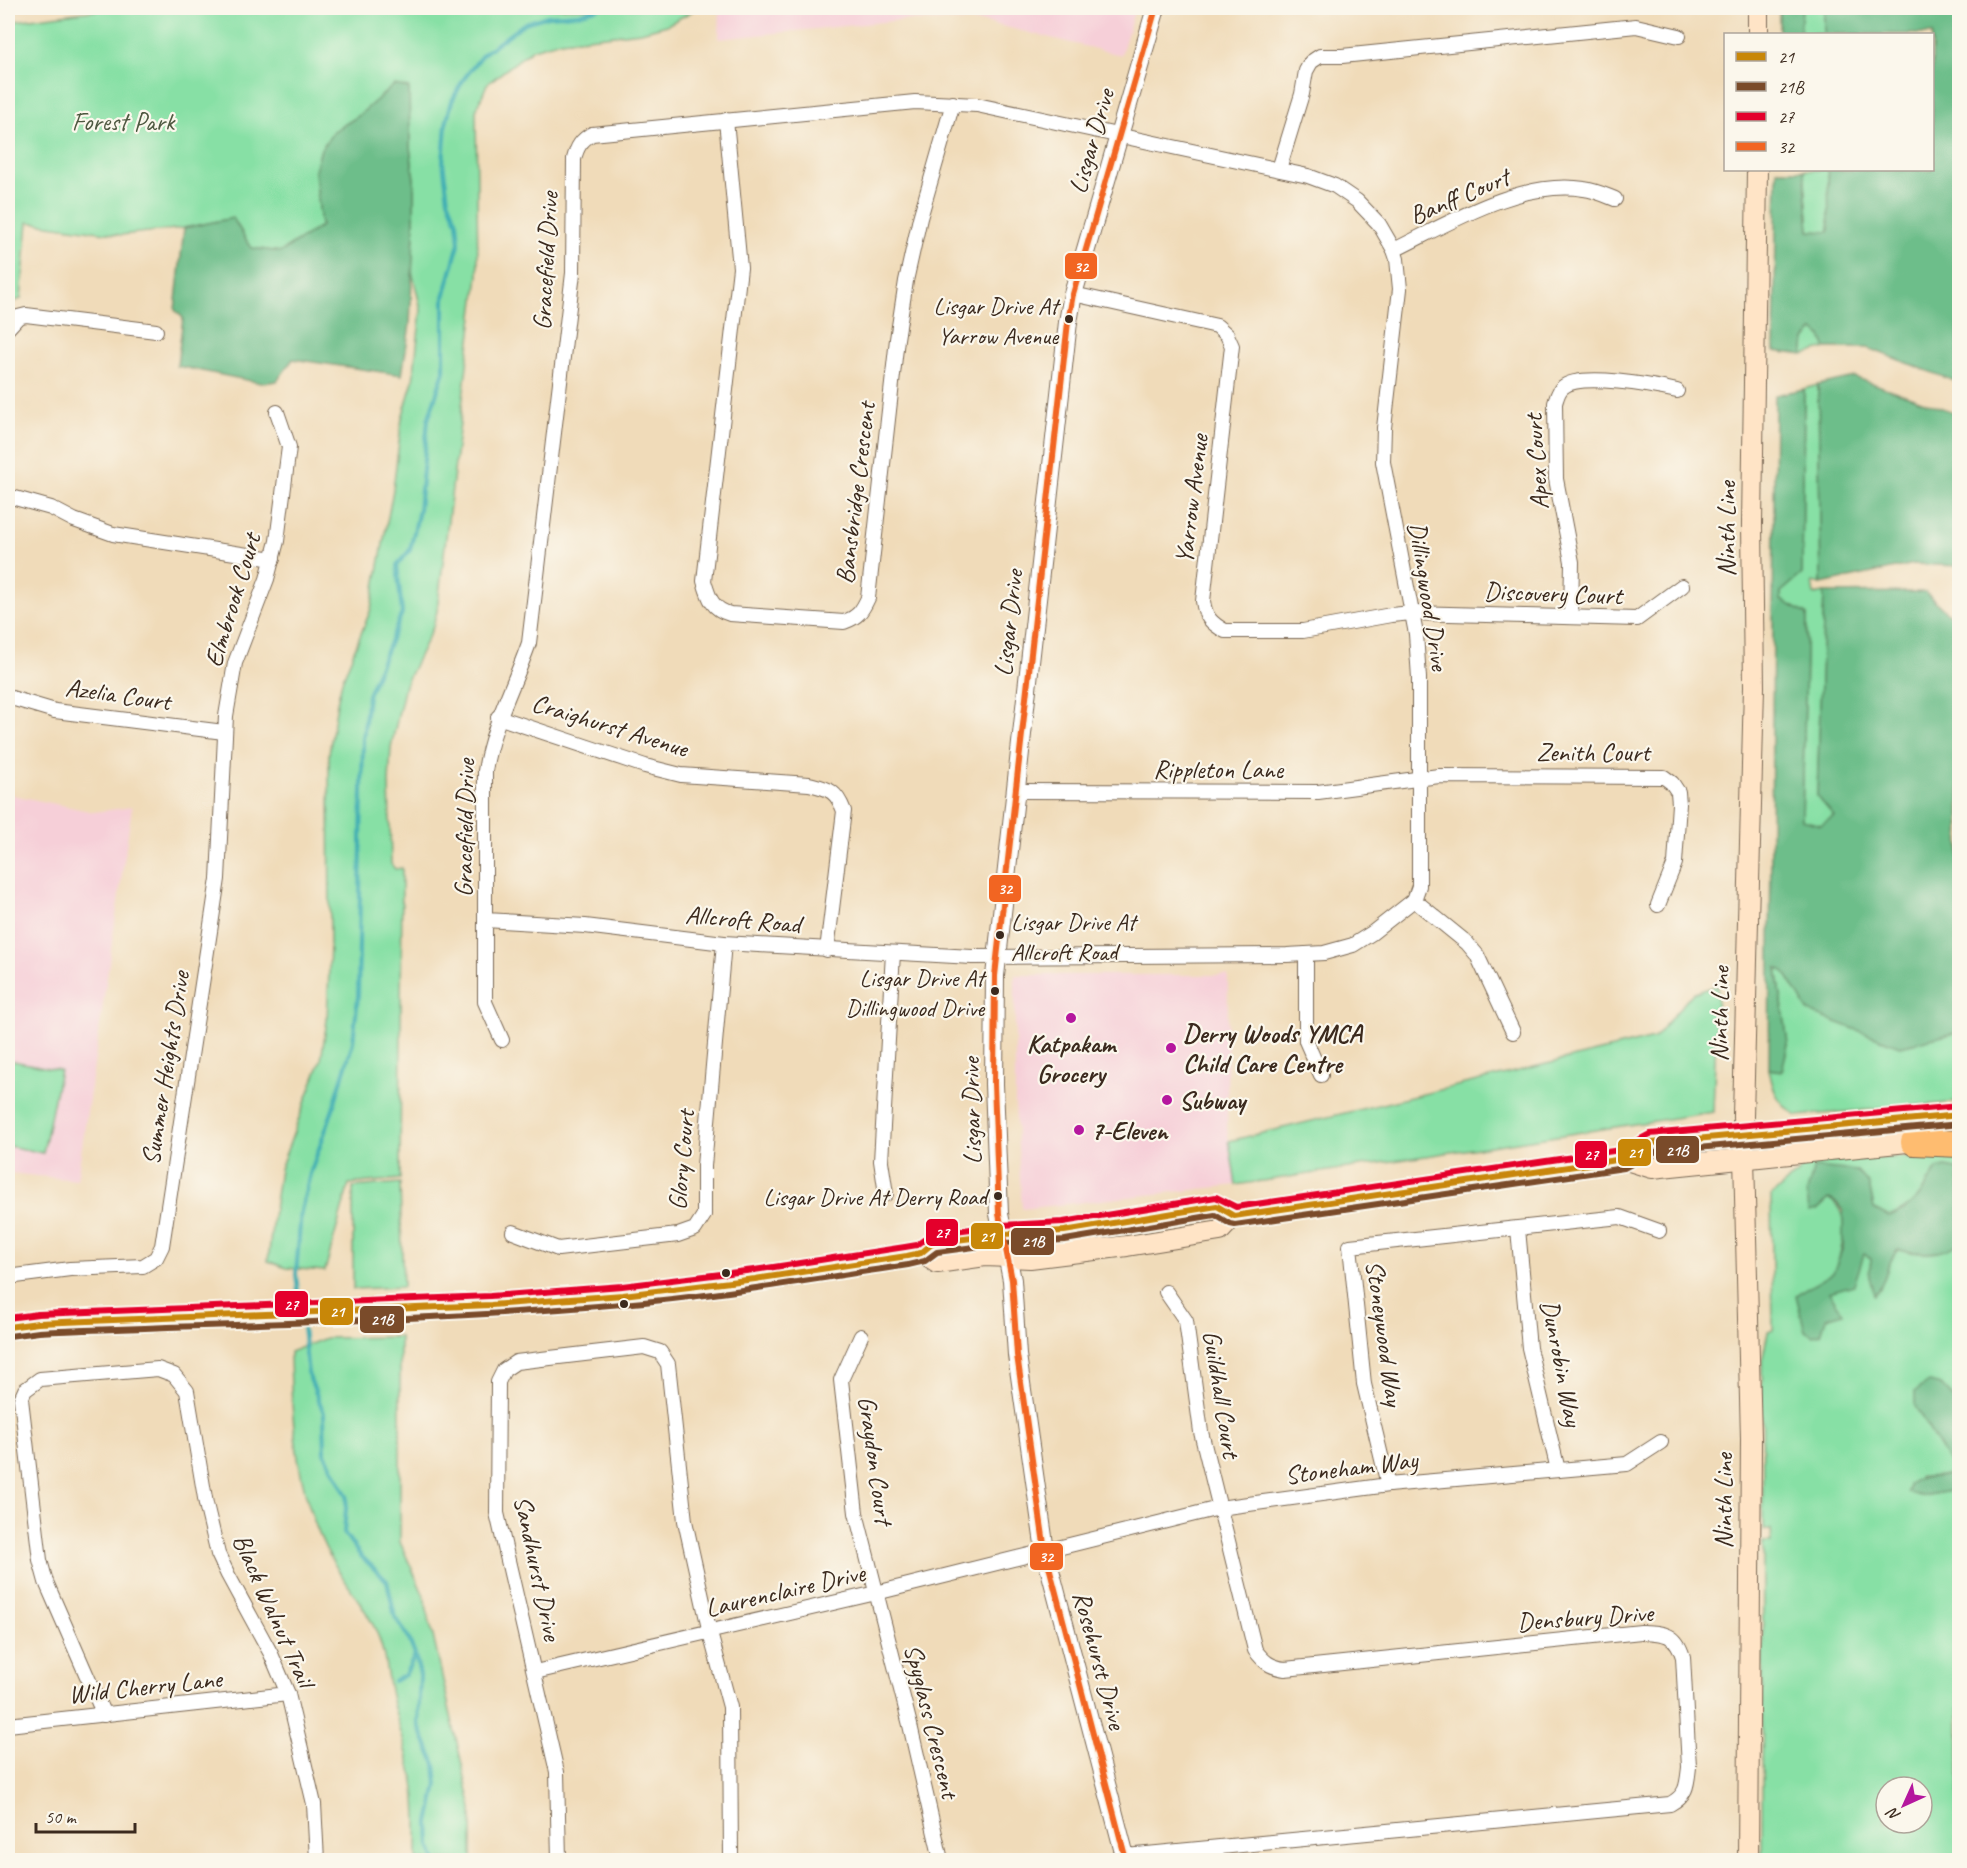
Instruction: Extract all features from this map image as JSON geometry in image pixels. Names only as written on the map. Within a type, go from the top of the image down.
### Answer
[{"type":"highway","points":[[1914,1142],[1959,1144]]},
{"type":"main road","points":[[1758,8],[1758,33]]},
{"type":"main road","name":"Ninth Line","points":[[1748,1860],[1751,1439],[1743,1136],[1754,687],[1752,524],[1757,171]]},
{"type":"main road","points":[[8,1327],[38,1323],[491,1305],[623,1295],[767,1277],[921,1253],[933,1243],[1003,1234],[1064,1231],[1217,1206],[1234,1216],[1623,1160],[1651,1143],[1959,1115]]},
{"type":"main road","points":[[1623,1160],[1652,1168],[1959,1136]]},
{"type":"main road","points":[[921,1253],[937,1263],[985,1256],[1030,1258],[1220,1231],[1234,1216]]},
{"type":"street","name":"Lisgar Drive","points":[[1008,1256],[999,1214],[994,1093],[996,957],[1068,322],[1073,294],[1156,8]]},
{"type":"street","points":[[1279,169],[1302,94],[1306,71],[1311,62],[1320,56],[1342,56],[1636,26],[1679,36]]},
{"type":"street","name":"Gracefield Drive","points":[[502,1040],[485,1002],[485,771],[491,737],[529,643],[573,273],[573,173],[576,150],[585,138],[592,134],[915,102],[977,105],[1119,136]]},
{"type":"street","name":"Bansbridge Crescent","points":[[726,120],[740,268],[704,581],[709,598],[719,611],[730,614],[844,622],[854,618],[863,610],[868,598],[897,339],[906,281],[953,103]]},
{"type":"street","name":"Dillingwood Drive","points":[[1119,136],[1323,180],[1346,192],[1357,201],[1379,224],[1394,250],[1400,289],[1384,428],[1383,462],[1416,634],[1419,678],[1419,886],[1414,900]]},
{"type":"street","name":"Banff Court","points":[[1394,250],[1493,203],[1528,193],[1574,188],[1587,189],[1615,199]]},
{"type":"street","name":"Yarrow Avenue","points":[[1073,294],[1217,326],[1227,335],[1232,346],[1203,601],[1204,614],[1214,625],[1225,631],[1303,631],[1412,613]]},
{"type":"street","points":[[8,328],[18,317],[26,315],[156,331]]},
{"type":"street","name":"Apex Court","points":[[1571,616],[1572,562],[1556,479],[1555,404],[1558,394],[1564,386],[1574,381],[1633,382],[1677,391]]},
{"type":"street","name":"Elmbrook Court","points":[[224,732],[235,663],[267,579],[277,541],[289,447],[277,412]]},
{"type":"street","points":[[8,496],[51,508],[74,520],[113,534],[273,560]]},
{"type":"street","name":"Discovery Court","points":[[1412,613],[1637,619],[1682,586]]},
{"type":"street","name":"Azelia Court","points":[[8,697],[55,711],[224,732]]},
{"type":"street","name":"Craighurst Avenue","points":[[498,717],[645,766],[681,775],[809,784],[827,788],[838,796],[844,811],[827,950]]},
{"type":"street","name":"Summer Heights Drive","points":[[8,1277],[70,1269],[143,1266],[150,1263],[160,1253],[218,879],[224,732]]},
{"type":"street","name":"Zenith Court","points":[[1419,779],[1439,776],[1664,777],[1678,792],[1679,804],[1675,864],[1658,905]]},
{"type":"street","name":"Rippleton Lane","points":[[1015,791],[1318,792],[1419,779]]},
{"type":"street","points":[[996,957],[1231,957],[1334,951],[1353,945],[1414,900],[1477,955],[1513,1032]]},
{"type":"street","name":"Allcroft Road","points":[[486,920],[585,926],[723,943],[996,957]]},
{"type":"street","name":"Glory Court","points":[[513,1232],[558,1249],[687,1234],[701,1223],[704,1215],[704,1166],[723,943]]},
{"type":"street","points":[[886,1194],[881,1161],[893,953]]},
{"type":"street","points":[[1306,954],[1306,1041],[1321,1075]]},
{"type":"street","name":"Stoneywood Way","points":[[1388,1485],[1365,1384],[1350,1246],[1620,1216],[1659,1231]]},
{"type":"street","name":"Dunrobin Way","points":[[1518,1229],[1529,1348],[1558,1470]]},
{"type":"street","name":"Rosehurst Drive","points":[[1008,1256],[1012,1280],[1017,1355],[1045,1551],[1126,1858]]},
{"type":"street","name":"Guildhall Court","points":[[1166,1292],[1186,1322],[1201,1432],[1220,1508]]},
{"type":"street","name":"Graydon Court","points":[[861,1336],[841,1380],[856,1513],[876,1593]]},
{"type":"street","name":"Sandhurst Drive","points":[[559,1860],[557,1772],[497,1513],[498,1382],[504,1370],[516,1362],[644,1347],[660,1352],[668,1364],[685,1521],[710,1633]]},
{"type":"street","name":"Black Walnut Trail","points":[[104,1715],[46,1582],[40,1560],[21,1399],[25,1390],[40,1379],[158,1369],[174,1375],[187,1390],[206,1504],[218,1554],[271,1654],[288,1694],[314,1804],[317,1860]]},
{"type":"street","name":"Stoneham Way","points":[[1045,1551],[1220,1508],[1388,1485],[1627,1464],[1661,1442]]},
{"type":"street","name":"Densbury Drive","points":[[1126,1858],[1670,1804],[1681,1798],[1687,1785],[1689,1767],[1683,1657],[1671,1636],[1657,1632],[1641,1632],[1284,1669],[1272,1668],[1255,1650],[1220,1508]]},
{"type":"street","name":"Laurenclaire Drive","points":[[535,1672],[710,1633],[1045,1551]]},
{"type":"street","name":"Spyglass Crescent","points":[[876,1593],[910,1725],[941,1860]]},
{"type":"street","points":[[710,1633],[730,1707],[731,1860]]},
{"type":"street","name":"Wild Cherry Lane","points":[[8,1725],[288,1694]]},
{"type":"shaded area","points":[[720,8],[1135,8],[1121,55],[985,22],[903,20],[719,39]]},
{"type":"shaded area","points":[[8,794],[94,812],[132,807],[77,1180],[8,1173]]},
{"type":"shaded area","points":[[1015,975],[1228,975],[1227,1128],[1236,1185],[1022,1209],[1015,1103]]},
{"type":"green space","name":"Forest Park","points":[[115,8],[695,8],[667,25],[641,32],[561,41],[533,49],[487,84],[476,111],[478,275],[437,611],[433,627],[405,685],[391,747],[389,782],[391,864],[395,869],[402,868],[400,1179],[349,1184],[325,1271],[286,1268],[268,1261],[280,1169],[321,1060],[327,1020],[330,944],[329,754],[337,703],[342,681],[371,609],[393,490],[402,418],[413,381],[421,310],[412,271],[414,179],[410,147],[409,89],[394,85],[357,117],[334,131],[321,149],[315,171],[321,226],[281,252],[251,248],[233,218],[184,228],[121,235],[28,222],[21,299],[10,303],[8,300],[8,22]]},
{"type":"green space","points":[[1779,8],[1802,8],[1800,33],[1779,33]]},
{"type":"green space","points":[[1802,8],[1824,8],[1824,33],[1800,33]]},
{"type":"green space","points":[[1824,8],[1959,8],[1959,383],[1868,348],[1826,348],[1821,336],[1814,330],[1805,340],[1803,355],[1774,351],[1777,171],[1804,171],[1809,231],[1829,232],[1828,171],[1934,171],[1934,33],[1824,33]]},
{"type":"green space","points":[[394,85],[409,88],[410,147],[414,180],[410,324],[402,375],[293,359],[277,381],[261,383],[177,366],[183,318],[175,310],[184,228],[233,218],[251,248],[281,252],[321,226],[315,171],[321,149],[334,131],[357,117]]},
{"type":"green space","points":[[1804,171],[1828,171],[1830,232],[1809,231]]},
{"type":"green space","points":[[1814,330],[1821,336],[1826,348],[1803,355],[1805,340]]},
{"type":"green space","points":[[1854,377],[1959,414],[1959,566],[1914,564],[1821,584],[1818,385]]},
{"type":"green space","points":[[1818,385],[1821,584],[1812,582],[1814,595],[1824,593],[1817,796],[1834,816],[1821,825],[1802,820],[1807,615],[1781,600],[1781,592],[1802,574],[1804,389]]},
{"type":"green space","points":[[1804,389],[1802,574],[1781,592],[1781,600],[1807,614],[1802,820],[1821,825],[1834,816],[1817,796],[1824,593],[1925,592],[1959,624],[1960,1032],[1900,1046],[1809,1012],[1784,971],[1777,968],[1788,1044],[1782,1071],[1769,1069],[1775,395]]},
{"type":"green space","points":[[1777,967],[1784,971],[1809,1012],[1900,1046],[1959,1032],[1959,1102],[1797,1116],[1777,1096],[1769,1069],[1782,1071],[1788,1044]]},
{"type":"green space","points":[[1718,985],[1713,1112],[1236,1185],[1229,1141],[1654,1038],[1692,994]]},
{"type":"green space","points":[[8,1060],[60,1070],[43,1153],[8,1146]]},
{"type":"green space","points":[[1959,1154],[1959,1170],[1946,1167],[1937,1169],[1912,1203],[1889,1217],[1874,1209],[1869,1184],[1857,1171],[1817,1210],[1829,1199],[1838,1207],[1844,1229],[1840,1256],[1829,1292],[1864,1253],[1871,1259],[1869,1277],[1880,1289],[1892,1257],[1898,1250],[1930,1253],[1945,1250],[1959,1242],[1959,1404],[1941,1385],[1915,1406],[1954,1471],[1947,1476],[1920,1477],[1908,1492],[1920,1496],[1951,1491],[1959,1497],[1959,1860],[1762,1860],[1763,1542],[1772,1542],[1771,1530],[1763,1530],[1762,1361],[1768,1332],[1773,1330],[1771,1196],[1800,1171],[1805,1162]]},
{"type":"green space","points":[[1814,1167],[1857,1171],[1869,1184],[1874,1209],[1889,1217],[1906,1209],[1923,1192],[1937,1169],[1946,1167],[1959,1170],[1960,1242],[1938,1252],[1898,1250],[1874,1295],[1869,1277],[1871,1259],[1864,1254],[1854,1285],[1829,1292],[1843,1313],[1826,1318],[1821,1334],[1813,1336],[1805,1331],[1796,1295],[1833,1273],[1843,1247],[1843,1211],[1837,1203],[1829,1199],[1817,1210],[1809,1212],[1807,1192]]},
{"type":"green space","points":[[400,1183],[403,1287],[353,1289],[353,1187]]},
{"type":"green space","points":[[400,1337],[400,1542],[424,1596],[472,1809],[472,1860],[417,1860],[415,1788],[392,1700],[379,1638],[320,1537],[304,1486],[294,1432],[290,1352],[326,1338]]},
{"type":"green space","points":[[1929,1382],[1941,1385],[1959,1404],[1959,1497],[1951,1491],[1920,1496],[1908,1493],[1909,1484],[1916,1480],[1944,1476],[1954,1471],[1915,1406],[1915,1392]]},
{"type":"waterway","points":[[300,1308],[296,1274],[301,1211],[310,1174],[353,1042],[358,996],[363,739],[368,695],[402,613],[397,565],[410,550],[419,510],[428,420],[444,371],[444,297],[459,243],[457,222],[448,200],[443,162],[446,124],[452,101],[463,80],[483,54],[525,23],[548,16],[579,14],[599,8]]},
{"type":"waterway","points":[[302,1318],[308,1374],[324,1413],[325,1454],[347,1496],[344,1533],[360,1555],[387,1581],[395,1617],[408,1637],[420,1675],[418,1724],[435,1764],[437,1785],[429,1823],[430,1846],[436,1860]]},
{"type":"waterway","points":[[394,1681],[405,1675],[415,1655]]},
{"type":"transit line","name":"32","points":[[1126,1860],[1045,1551],[1017,1355],[1012,1280],[999,1214],[994,1084],[995,976],[1068,322],[1073,294],[1156,8]]},
{"type":"transit line","name":"27","points":[[8,1318],[38,1314],[490,1296],[622,1286],[754,1270],[917,1245],[932,1234],[1002,1225],[1063,1222],[1216,1197],[1236,1207],[1620,1150],[1650,1134],[1959,1106]]},
{"type":"transit line","name":"21","points":[[8,1327],[38,1323],[491,1305],[623,1295],[755,1279],[907,1256],[921,1253],[933,1243],[1003,1234],[1064,1231],[1217,1206],[1234,1216],[1623,1159],[1651,1143],[1960,1115]]},
{"type":"transit line","name":"21B","points":[[9,1336],[39,1332],[476,1314],[658,1301],[908,1265],[925,1261],[937,1252],[1004,1243],[1065,1240],[1215,1215],[1235,1225],[1624,1168],[1654,1152],[1960,1124]]},
{"type":"place","name":"Lisgar Drive At Yarrow Avenue","points":[[1069,319]]},
{"type":"place","name":"Lisgar Drive At Allcroft Road","points":[[1000,935]]},
{"type":"place","name":"Lisgar Drive At Dillingwood Drive","points":[[995,991]]},
{"type":"place","name":"Katpakam Grocery","points":[[1071,1018]]},
{"type":"place","name":"Derry Woods YMCA Child Care Centre","points":[[1171,1048]]},
{"type":"place","name":"Subway","points":[[1167,1100]]},
{"type":"place","name":"7-Eleven","points":[[1079,1130]]},
{"type":"place","name":"Lisgar Drive At Derry Road","points":[[998,1196]]}]
